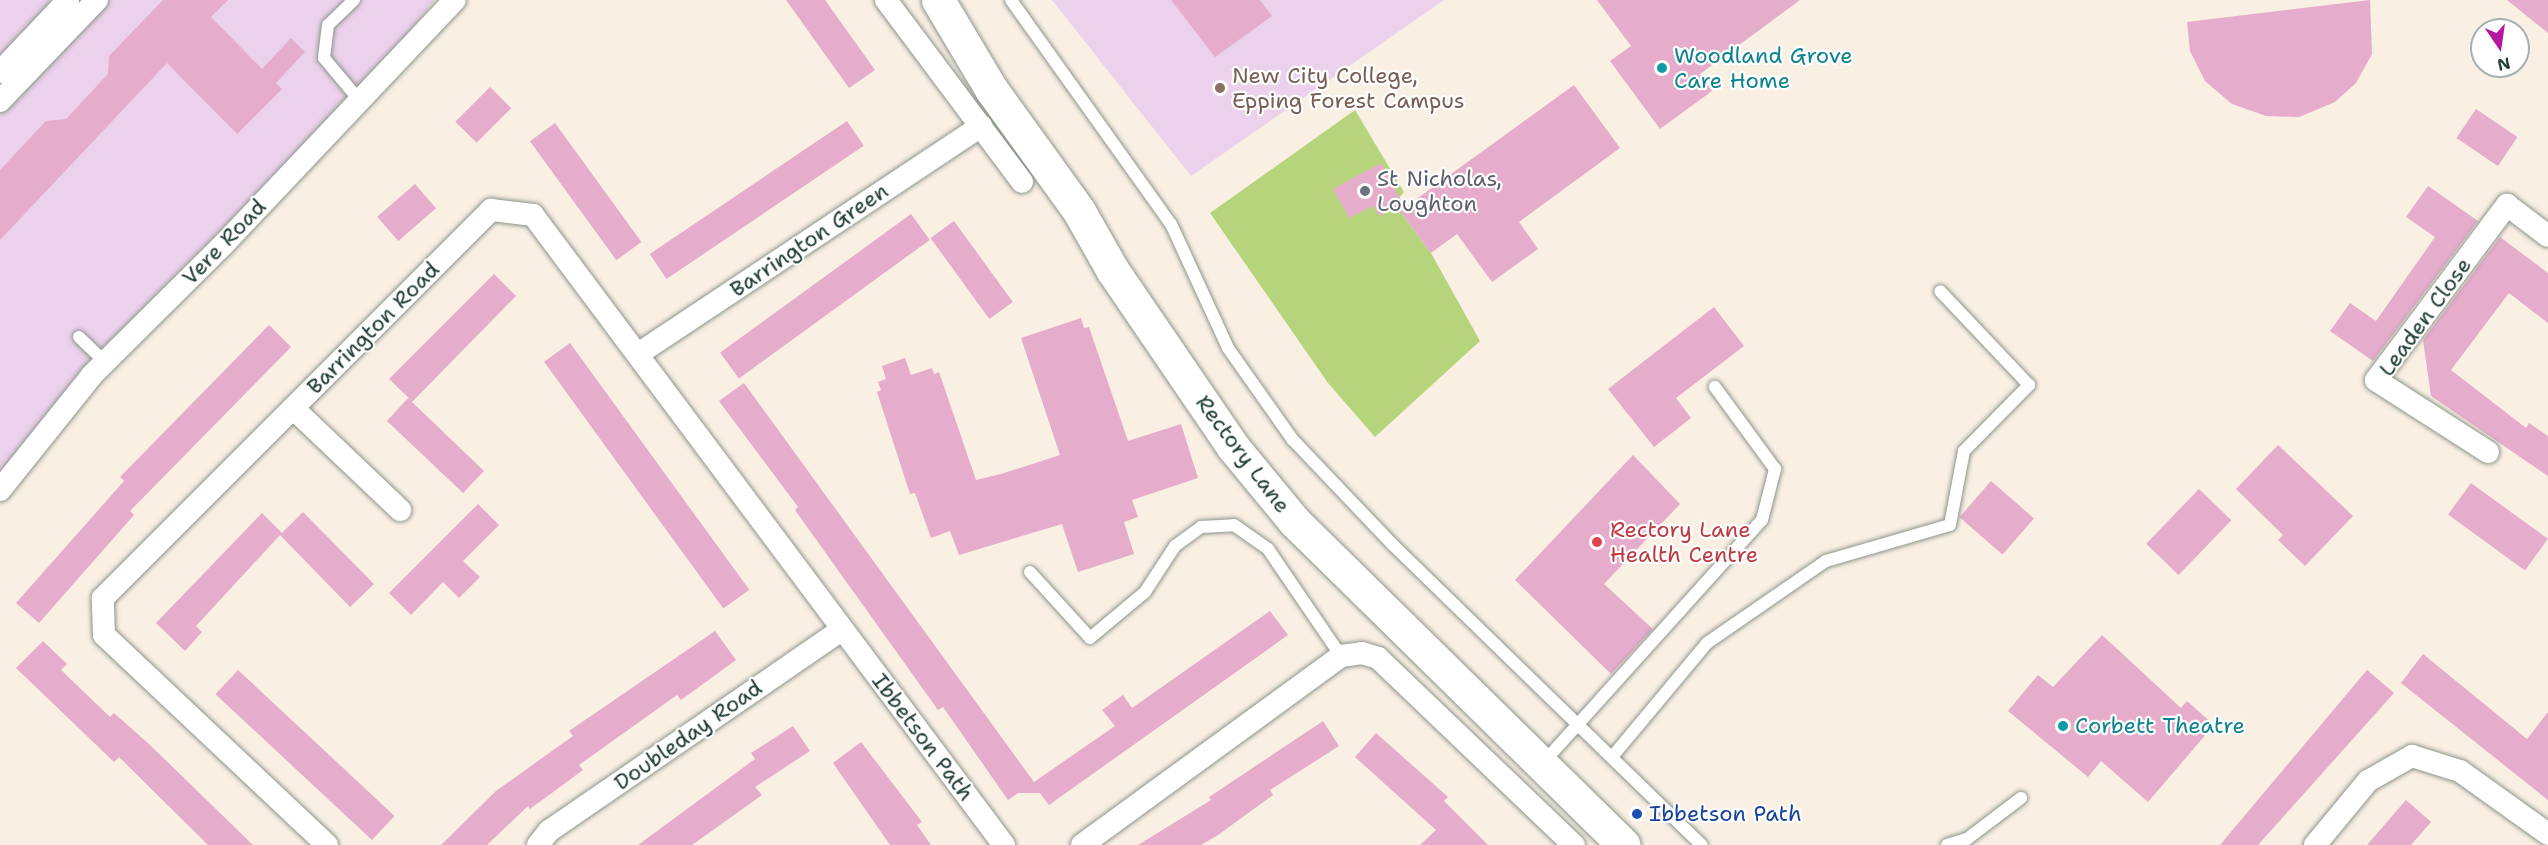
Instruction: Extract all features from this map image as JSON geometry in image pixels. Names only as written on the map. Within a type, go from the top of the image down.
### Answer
[{"type":"main road","name":"Rectory Lane","points":[[938,0],[991,89],[1079,211],[1113,271],[1233,447],[1294,521],[1624,845]]},
{"type":"street","points":[[0,72],[68,0]]},
{"type":"street","points":[[0,101],[97,0]]},
{"type":"street","name":"Vere Road","points":[[0,490],[105,362],[360,101],[455,0]]},
{"type":"street","points":[[886,0],[1022,182]]},
{"type":"street","name":"Barrington Green","points":[[638,354],[981,126]]},
{"type":"street","name":"Leaden Close","points":[[2488,452],[2376,380],[2507,205],[2548,236]]},
{"type":"street","name":"Barrington Road","points":[[327,845],[104,635],[103,598],[491,210],[533,215],[842,630]]},
{"type":"street","points":[[293,408],[399,510]]},
{"type":"street","name":"Doubleday Road","points":[[538,845],[549,831],[842,630]]},
{"type":"street","name":"Ibbetson Path","points":[[842,630],[1004,845]]},
{"type":"street","points":[[1082,845],[1341,656],[1362,653],[1378,658],[1574,845]]},
{"type":"street","points":[[2315,845],[2368,781],[2412,756],[2460,771],[2548,834]]},
{"type":"lane","points":[[354,0],[328,25],[324,58],[360,101]]},
{"type":"lane","points":[[1011,0],[1171,224],[1228,348],[1293,440],[1392,544],[1702,845]]},
{"type":"lane","points":[[1612,757],[1707,643],[1817,567],[1826,561],[1950,525],[1964,452],[2029,385],[1940,291]]},
{"type":"lane","points":[[79,337],[105,362]]},
{"type":"lane","points":[[1542,764],[1762,520],[1775,469],[1715,387]]},
{"type":"lane","points":[[1030,572],[1090,638],[1145,592],[1175,546],[1201,527],[1234,525],[1268,549],[1341,656]]},
{"type":"lane","points":[[1947,845],[1967,839],[2021,798]]},
{"type":"shaded area","points":[[0,0],[435,0],[358,95],[0,480]]},
{"type":"shaded area","name":"New City College, Epping Forest Campus","points":[[1052,0],[1444,0],[1191,176]]},
{"type":"green space","points":[[1355,110],[1404,192],[1398,199],[1400,211],[1431,253],[1480,341],[1375,437],[1328,383],[1210,213]]},
{"type":"building","points":[[163,0],[228,0],[211,17],[262,69],[291,38],[305,52],[276,83],[282,89],[237,134],[167,63],[0,240],[0,170],[46,121],[66,119],[108,74],[109,56]]},
{"type":"building","points":[[786,0],[825,0],[875,70],[849,88]]},
{"type":"building","points":[[1171,0],[1260,0],[1272,16],[1215,57]]},
{"type":"building","name":"Woodland Grove Care Home","points":[[1597,0],[1800,0],[1700,74],[1712,91],[1660,129],[1610,61],[1631,46]]},
{"type":"building","points":[[2370,0],[2372,54],[2356,83],[2335,102],[2299,117],[2266,116],[2232,104],[2205,81],[2190,51],[2187,22]]},
{"type":"building","points":[[2507,0],[2548,0],[2548,33]]},
{"type":"building","points":[[1574,85],[1620,148],[1519,222],[1538,249],[1492,282],[1457,234],[1431,253],[1400,211]]},
{"type":"building","points":[[490,87],[511,108],[477,143],[455,122]]},
{"type":"building","points":[[2476,109],[2517,137],[2498,166],[2456,138]]},
{"type":"building","points":[[847,121],[864,146],[666,279],[650,254]]},
{"type":"building","points":[[555,123],[641,242],[616,260],[530,141]]},
{"type":"building","name":"St Nicholas, Loughton","points":[[1381,163],[1403,204],[1379,216],[1373,206],[1349,218],[1333,189]]},
{"type":"building","points":[[415,184],[436,208],[398,241],[377,217]]},
{"type":"building","points":[[2428,186],[2478,221],[2373,361],[2330,331],[2350,303],[2376,321],[2435,237],[2406,217]]},
{"type":"building","points":[[911,214],[930,240],[739,379],[720,353]]},
{"type":"building","points":[[954,221],[1013,302],[989,319],[931,238]]},
{"type":"building","points":[[2500,237],[2548,273],[2548,323],[2509,293],[2451,370],[2526,428],[2529,423],[2548,436],[2548,476],[2431,396],[2423,340]]},
{"type":"building","points":[[494,274],[516,296],[412,402],[484,471],[463,493],[387,421],[408,398],[411,400],[389,379]]},
{"type":"building","points":[[1714,307],[1744,346],[1676,398],[1691,418],[1654,447],[1608,389]]},
{"type":"building","points":[[1081,318],[1084,328],[1089,327],[1128,441],[1181,424],[1198,478],[1132,500],[1138,517],[1124,522],[1134,554],[1078,572],[1062,524],[959,555],[950,531],[931,538],[915,493],[910,494],[877,392],[881,390],[878,382],[886,379],[882,366],[905,358],[911,375],[932,368],[934,374],[939,372],[976,480],[1001,474],[1060,455],[1021,338]]},
{"type":"building","points":[[269,325],[291,347],[130,511],[134,515],[39,623],[16,603],[124,481],[120,477]]},
{"type":"building","points":[[570,343],[749,590],[723,609],[544,362]]},
{"type":"building","points":[[744,383],[1034,782],[1115,726],[1102,710],[1123,695],[1132,708],[1270,611],[1288,635],[1049,805],[1040,793],[1018,793],[1008,800],[943,707],[938,710],[795,510],[798,507],[719,401]]},
{"type":"building","points":[[2278,445],[2353,516],[2305,566],[2278,540],[2283,535],[2236,489]]},
{"type":"building","name":"Rectory Lane Health Centre","points":[[1633,455],[1680,504],[1604,584],[1653,629],[1611,674],[1515,580]]},
{"type":"building","points":[[1991,481],[2034,518],[2003,555],[1960,517]]},
{"type":"building","points":[[2471,483],[2548,539],[2525,570],[2448,515]]},
{"type":"building","points":[[2199,489],[2231,520],[2179,575],[2146,544]]},
{"type":"building","points":[[478,504],[499,525],[463,561],[480,577],[459,598],[443,582],[411,615],[389,593]]},
{"type":"building","points":[[303,512],[374,584],[350,607],[280,535],[196,626],[202,632],[185,651],[156,623],[262,513],[282,533]]},
{"type":"building","points":[[715,631],[736,660],[681,700],[677,695],[579,765],[583,770],[530,809],[528,806],[487,845],[441,845],[496,791],[573,736],[569,731]]},
{"type":"building","points":[[2102,635],[2181,708],[2187,701],[2214,725],[2148,802],[2101,761],[2088,777],[2008,711],[2038,675],[2053,687]]},
{"type":"building","points":[[43,641],[67,664],[61,670],[110,717],[114,713],[150,745],[253,845],[208,845],[119,757],[114,762],[16,668]]},
{"type":"building","points":[[2423,654],[2527,739],[2548,712],[2548,800],[2401,683]]},
{"type":"building","points":[[238,670],[395,816],[372,840],[215,694]]},
{"type":"building","points":[[2367,670],[2394,693],[2258,845],[2220,845]]},
{"type":"building","points":[[1323,721],[1339,746],[1270,790],[1273,795],[1218,835],[1201,845],[1138,845],[1211,800],[1209,797]]},
{"type":"building","points":[[793,726],[810,751],[755,787],[762,795],[692,845],[638,845],[755,759],[751,753]]},
{"type":"building","points":[[1376,733],[1448,797],[1444,801],[1488,845],[1420,845],[1436,830],[1355,757]]},
{"type":"building","points":[[861,742],[922,822],[917,825],[931,845],[890,845],[833,763]]},
{"type":"building","points":[[2406,800],[2431,822],[2411,845],[2367,845]]},
{"type":"place","name":"Woodland Grove Care Home","points":[[1662,68]]},
{"type":"place","name":"New City College, Epping Forest Campus","points":[[1220,88]]},
{"type":"place","name":"St Nicholas, Loughton","points":[[1365,191]]},
{"type":"place","name":"Rectory Lane Health Centre","points":[[1597,542]]},
{"type":"place","name":"Corbett Theatre","points":[[2063,726]]},
{"type":"place","name":"Ibbetson Path","points":[[1637,814]]}]
